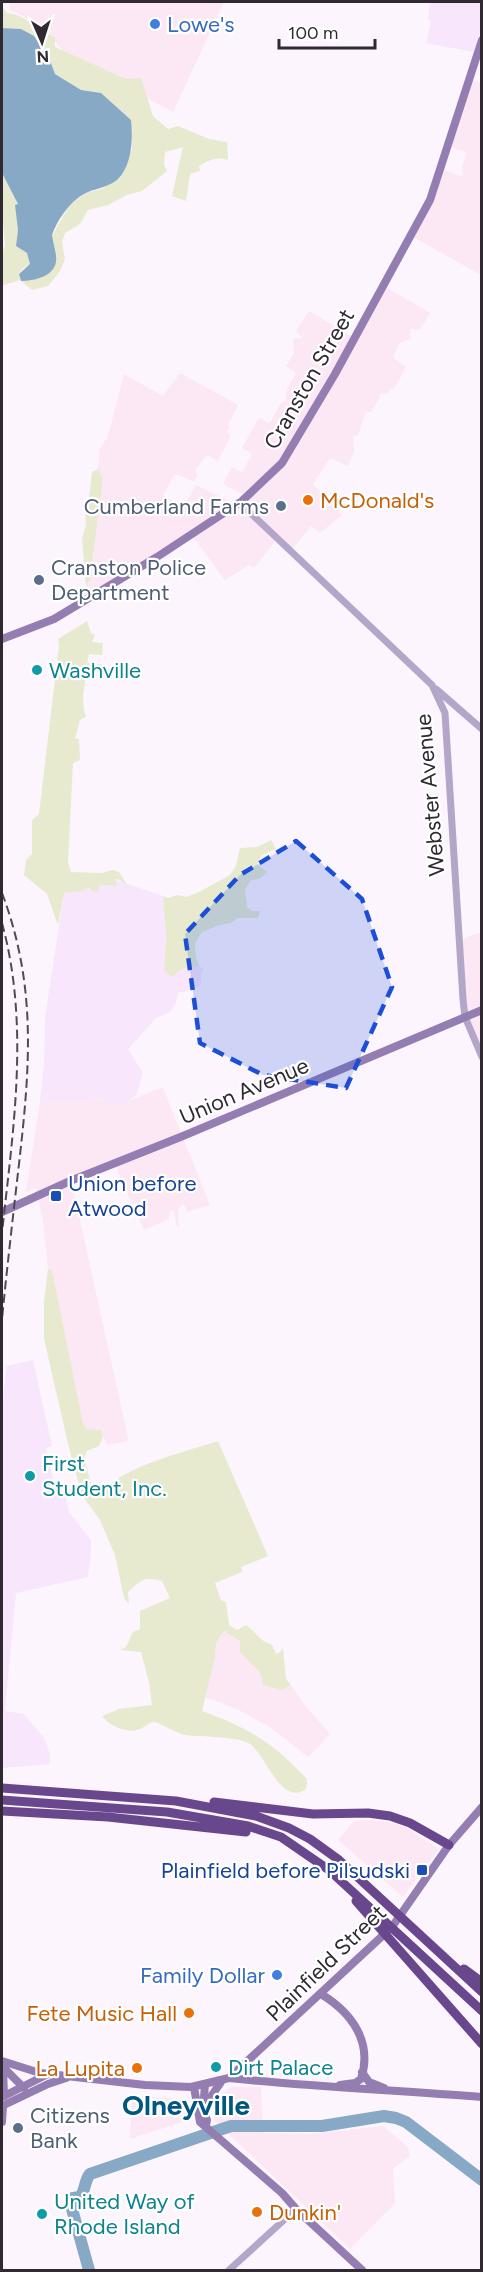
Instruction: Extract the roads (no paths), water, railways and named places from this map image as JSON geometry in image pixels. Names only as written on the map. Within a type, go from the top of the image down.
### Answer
[{"type":"highway","points":[[2,1782],[95,1795]]},
{"type":"highway","points":[[2,1788],[228,1803],[313,1814],[383,1815],[410,1823],[449,1845]]},
{"type":"highway","points":[[2,1800],[167,1812],[248,1826],[281,1838],[310,1856],[338,1878],[379,1921],[393,1944],[482,2044]]},
{"type":"highway","points":[[176,1801],[245,1813],[289,1828],[330,1853],[482,1992]]},
{"type":"highway","points":[[2,1810],[137,1820],[246,1832],[268,1838],[310,1856]]},
{"type":"highway","points":[[379,1921],[400,1935],[482,2011]]},
{"type":"highway","points":[[409,1924],[482,1982]]},
{"type":"main road","name":"Cranston Street","points":[[2,639],[54,620],[92,598],[240,503],[282,463],[420,219],[438,178],[482,40]]},
{"type":"main road","name":"Union Avenue","points":[[2,1210],[482,1010]]},
{"type":"main road","name":"Plainfield Street","points":[[225,2080],[247,2063],[392,1927],[449,1845],[482,1807]]},
{"type":"main road","points":[[321,1994],[333,2003],[360,2032],[364,2046],[362,2072],[357,2082],[327,2086]]},
{"type":"main road","points":[[247,2063],[247,2073],[253,2081]]},
{"type":"main road","points":[[2,2065],[69,2077],[146,2085],[194,2087],[225,2080],[482,2097]]},
{"type":"main road","points":[[2,2065],[21,2087],[30,2092]]},
{"type":"main road","points":[[2,2065],[2,2122]]},
{"type":"main road","points":[[362,2072],[371,2084],[394,2090]]},
{"type":"main road","points":[[3,2101],[21,2087],[48,2074]]},
{"type":"main road","points":[[3,2101],[69,2077]]},
{"type":"main road","points":[[205,2115],[210,2098],[225,2080]]},
{"type":"main road","points":[[205,2085],[203,2109],[206,2126]]},
{"type":"main road","points":[[194,2087],[200,2122],[282,2193],[362,2271]]},
{"type":"street","name":"Webster Avenue","points":[[240,503],[432,684],[445,713],[465,1017],[482,1058]]},
{"type":"street","points":[[432,684],[482,729]]},
{"type":"street","points":[[229,2271],[296,2209]]},
{"type":"water","points":[[2,28],[21,29],[34,36],[49,58],[55,74],[81,90],[101,93],[131,120],[129,159],[123,173],[115,182],[82,195],[71,204],[52,235],[56,255],[54,268],[46,276],[27,281],[21,281],[19,274],[30,264],[27,253],[16,246],[18,230],[15,205],[18,204],[2,173]]},
{"type":"waterway","points":[[89,2270],[72,2209],[73,2198],[80,2197],[90,2174],[231,2126],[322,2126],[384,2116],[396,2118],[406,2122],[482,2180]]},
{"type":"railway","points":[[2,893],[21,961],[28,1027],[23,1128],[2,1319]]},
{"type":"railway","points":[[2,923],[15,1000],[17,1039],[17,1078],[2,1233]]},
{"type":"place","name":"Lowe's","points":[[155,24]]},
{"type":"place","name":"McDonald's","points":[[308,500]]},
{"type":"place","name":"Cumberland Farms","points":[[281,506]]},
{"type":"place","name":"Cranston Police Department","points":[[39,580]]},
{"type":"place","name":"Washville","points":[[37,670]]},
{"type":"place","name":"Union before Atwood","points":[[56,1196]]},
{"type":"place","name":"First Student, Inc.","points":[[30,1476]]},
{"type":"place","name":"Plainfield before Pilsudski","points":[[422,1870]]},
{"type":"place","name":"Family Dollar","points":[[277,1975]]},
{"type":"place","name":"Fete Music Hall","points":[[189,2013]]},
{"type":"place","name":"Dirt Palace","points":[[216,2067]]},
{"type":"place","name":"La Lupita","points":[[137,2068]]},
{"type":"place","name":"Citizens Bank","points":[[18,2128]]},
{"type":"place","name":"Dunkin'","points":[[257,2212]]},
{"type":"place","name":"United Way of Rhode Island","points":[[42,2214]]},
{"type":"district","name":"Olneyville","points":[[186,2105]]}]
